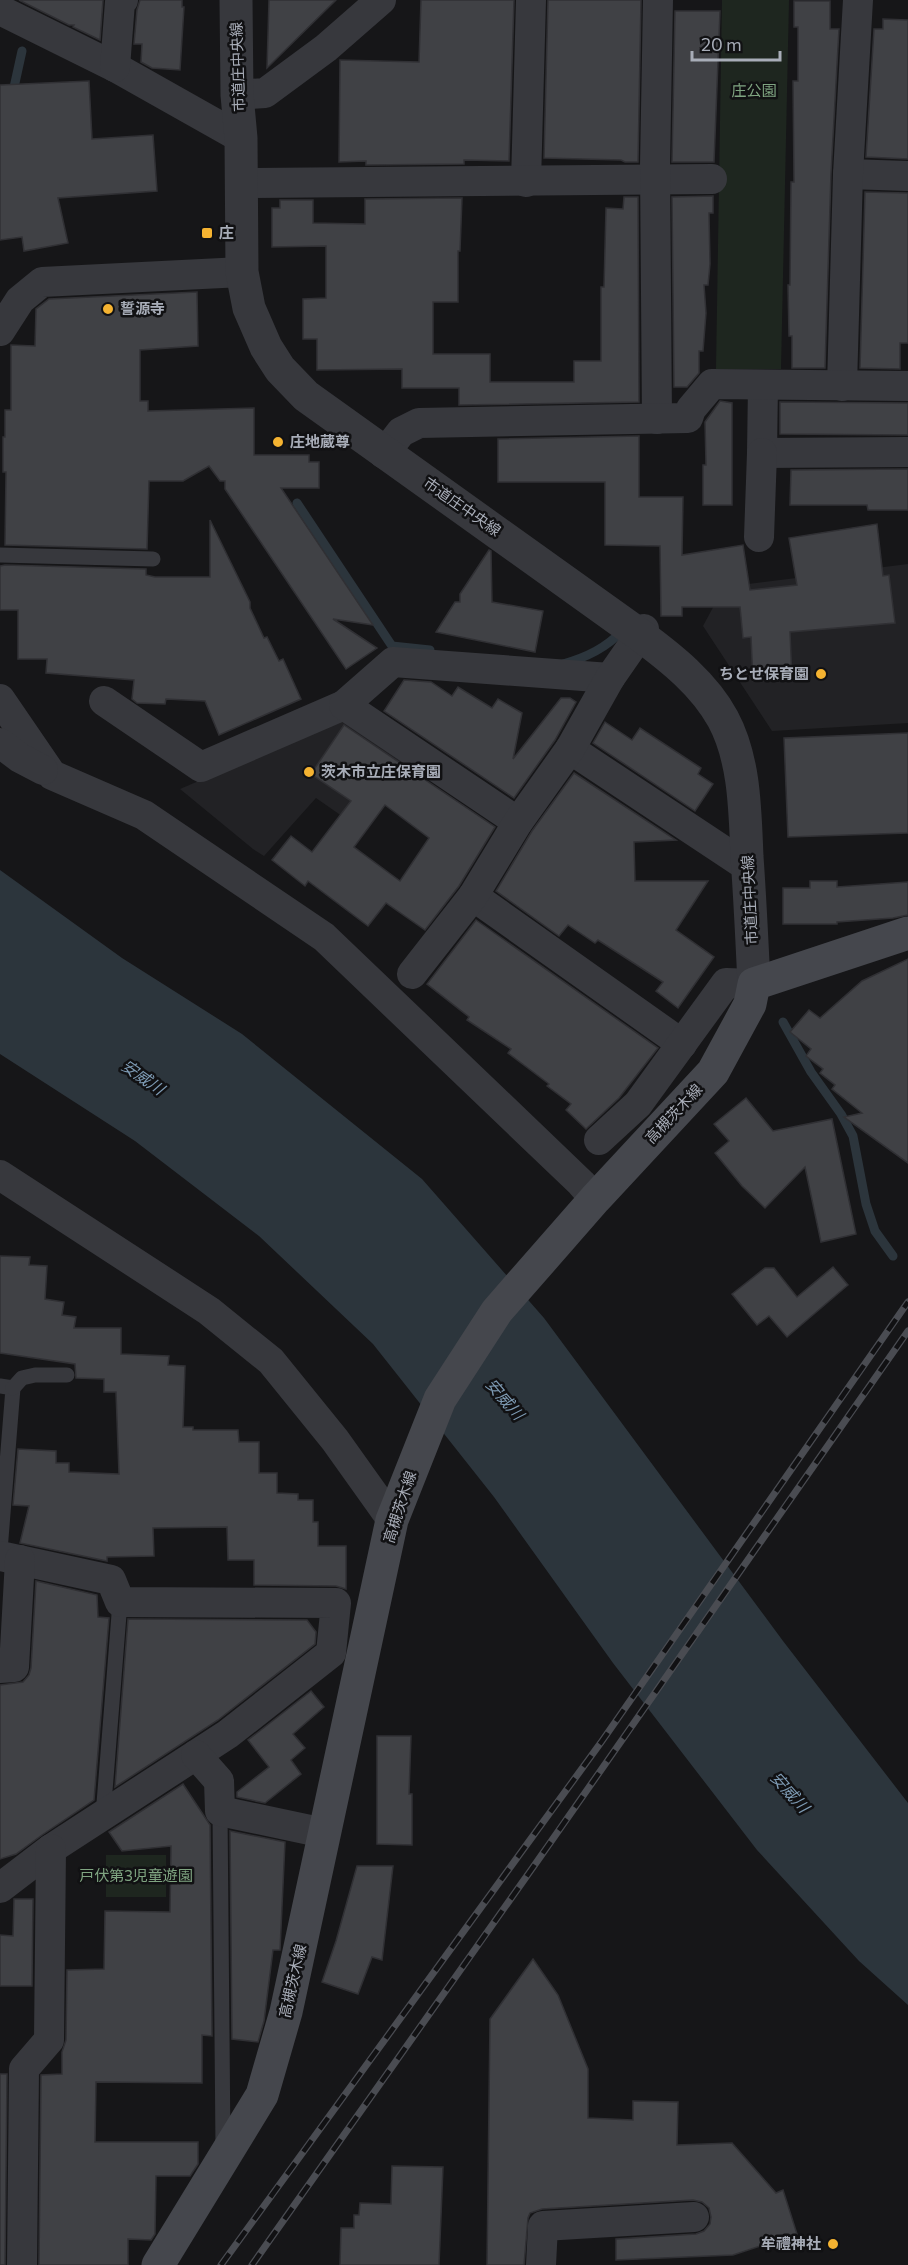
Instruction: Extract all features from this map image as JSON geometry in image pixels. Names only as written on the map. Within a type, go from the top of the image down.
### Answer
[{"type":"main road","points":[[754,984],[908,933]]},
{"type":"main road","name":"高槻茨木線","points":[[158,2265],[262,2095],[286,2012],[392,1520],[440,1399],[497,1311],[594,1199],[713,1072],[750,1004],[754,984]]},
{"type":"street","points":[[115,67],[120,2],[123,0]]},
{"type":"street","name":"市道庄中央線","points":[[236,0],[237,95],[241,138],[242,272],[249,308],[266,347],[280,369],[306,396],[384,454],[642,632],[705,694],[723,719],[738,758],[745,809],[754,984]]},
{"type":"street","points":[[237,95],[265,93],[326,48],[381,0]]},
{"type":"street","points":[[526,182],[531,0]]},
{"type":"street","points":[[657,419],[658,0]]},
{"type":"street","points":[[842,386],[848,174],[858,0]]},
{"type":"street","points":[[0,10],[115,67],[241,138]]},
{"type":"street","points":[[848,174],[908,176]]},
{"type":"street","points":[[240,183],[656,182],[712,179]]},
{"type":"street","points":[[0,331],[10,299],[42,282],[242,272]]},
{"type":"street","points":[[384,454],[401,432],[420,423],[688,418],[691,409],[712,384],[908,386]]},
{"type":"street","points":[[759,537],[763,385]]},
{"type":"street","points":[[762,453],[908,452]]},
{"type":"street","points":[[412,974],[472,896],[518,822],[570,749],[610,678],[642,632]]},
{"type":"street","points":[[104,701],[201,767],[344,705],[393,662],[610,678]]},
{"type":"street","points":[[0,699],[52,775]]},
{"type":"street","points":[[344,705],[518,822]]},
{"type":"street","points":[[0,743],[20,758],[52,775],[144,815],[324,937],[581,1183],[594,1199]]},
{"type":"street","points":[[570,749],[748,867]]},
{"type":"street","points":[[472,896],[682,1044]]},
{"type":"street","points":[[599,1140],[638,1104],[726,982],[754,984]]},
{"type":"street","points":[[0,1175],[209,1311],[271,1361],[335,1440],[392,1520]]},
{"type":"street","points":[[0,1668],[14,1667],[7,1556],[111,1580],[120,1602],[336,1604],[331,1653],[228,1734],[51,1849],[0,1888]]},
{"type":"street","points":[[196,1755],[219,1781],[220,1811],[324,1833]]},
{"type":"street","points":[[22,2265],[24,2069],[49,2040],[51,1849]]},
{"type":"street","points":[[541,2265],[543,2226],[694,2217]]},
{"type":"lane","points":[[0,555],[153,559]]},
{"type":"lane","points":[[7,1556],[6,1387],[22,1378],[35,1375],[67,1375]]},
{"type":"lane","points":[[103,1816],[120,1602]]},
{"type":"lane","points":[[220,1811],[223,2162]]},
{"type":"shaded area","name":"ちとせ保育園","points":[[908,564],[908,723],[772,731],[703,626],[724,587]]},
{"type":"shaded area","name":"茨木市立庄保育園","points":[[348,717],[412,756],[359,828],[316,798],[264,856],[180,789]]},
{"type":"green space","name":"庄公園","points":[[722,0],[789,0],[781,369],[716,369]]},
{"type":"green space","name":"戸伏第3児童遊園","points":[[106,1855],[166,1855],[166,1897],[106,1897]]},
{"type":"water","name":"安威川","points":[[0,870],[122,958],[242,1034],[422,1179],[544,1318],[783,1641],[908,1803],[908,2005],[859,1961],[757,1850],[613,1663],[494,1497],[373,1344],[259,1236],[135,1141],[0,1054]]},
{"type":"building","points":[[19,0],[103,0],[100,40],[73,27],[74,25],[69,25]]},
{"type":"building","points":[[140,0],[182,0],[182,7],[184,7],[180,70],[152,68],[141,62],[142,44],[134,44]]},
{"type":"building","points":[[269,0],[336,0],[267,68]]},
{"type":"building","points":[[421,0],[514,0],[509,161],[464,160],[464,164],[366,165],[366,161],[339,162],[340,60],[419,62]]},
{"type":"building","points":[[548,0],[641,0],[638,162],[544,158]]},
{"type":"building","points":[[794,1],[830,1],[830,29],[839,29],[831,173],[825,368],[792,368],[792,336],[789,336],[791,182],[794,182],[793,81],[798,81],[798,27],[794,27]]},
{"type":"building","points":[[675,11],[720,11],[714,162],[672,162]]},
{"type":"building","points":[[883,19],[908,20],[908,159],[866,157],[874,29],[883,29]]},
{"type":"building","points":[[89,81],[92,139],[153,135],[157,191],[58,198],[68,243],[24,251],[22,237],[0,240],[0,85]]},
{"type":"building","points":[[865,192],[908,193],[908,343],[900,343],[900,369],[860,368]]},
{"type":"building","points":[[713,196],[713,213],[709,213],[710,264],[708,285],[704,285],[706,313],[703,351],[699,351],[699,373],[687,387],[674,387],[672,197]]},
{"type":"building","points":[[624,197],[638,197],[639,402],[459,405],[459,388],[402,388],[402,369],[317,370],[317,339],[303,339],[303,299],[326,298],[326,246],[272,247],[272,208],[280,208],[280,200],[313,200],[313,223],[365,224],[365,199],[462,198],[460,251],[458,251],[458,302],[433,302],[433,354],[490,354],[490,382],[574,382],[574,361],[601,361],[601,287],[604,287],[606,208],[623,209]]},
{"type":"building","points":[[197,292],[198,346],[140,350],[140,401],[148,401],[148,411],[254,408],[254,455],[309,455],[309,462],[319,462],[319,488],[281,488],[373,625],[333,619],[377,648],[346,669],[225,489],[225,481],[220,481],[209,466],[183,481],[149,481],[147,549],[5,545],[6,472],[3,472],[3,437],[5,437],[5,410],[11,410],[11,345],[35,346],[36,309],[49,299]]},
{"type":"building","points":[[720,401],[732,403],[732,505],[703,505],[703,465],[706,465],[705,422]]},
{"type":"building","points":[[780,402],[908,403],[908,435],[780,434]]},
{"type":"building","points":[[639,436],[639,497],[683,497],[682,555],[743,545],[750,590],[797,585],[789,538],[877,524],[883,576],[889,575],[895,623],[790,632],[792,680],[753,681],[751,637],[743,638],[740,607],[682,607],[682,616],[661,616],[660,546],[605,545],[605,482],[498,482],[498,439]]},
{"type":"building","points":[[908,469],[908,510],[868,510],[867,505],[790,505],[791,470]]},
{"type":"building","points":[[210,520],[250,602],[250,608],[264,638],[267,637],[279,661],[283,659],[301,699],[219,735],[205,701],[166,699],[165,704],[137,703],[132,699],[134,680],[46,673],[47,659],[18,659],[18,610],[0,610],[0,566],[146,569],[146,575],[155,577],[210,577]]},
{"type":"building","points":[[489,550],[491,551],[492,602],[543,611],[535,652],[436,632],[455,602],[460,602],[460,594]]},
{"type":"building","points":[[404,680],[431,682],[452,696],[458,687],[492,708],[498,699],[522,713],[513,759],[561,698],[570,698],[576,702],[555,740],[514,798],[384,711]]},
{"type":"building","points":[[605,722],[632,740],[640,728],[701,768],[698,774],[713,784],[695,811],[593,743]]},
{"type":"building","points":[[344,725],[495,827],[459,886],[425,930],[386,903],[368,926],[308,881],[305,886],[272,860],[291,836],[312,852],[351,801],[311,774]],"holes":[[[385,805],[429,838],[400,881],[354,847]]]},
{"type":"building","points":[[908,733],[908,833],[788,837],[784,738]]},
{"type":"building","points":[[574,773],[676,840],[634,842],[635,881],[708,881],[676,930],[714,957],[678,1008],[656,991],[663,982],[598,940],[595,943],[568,925],[559,936],[496,891],[532,831]]},
{"type":"building","points":[[810,881],[837,881],[837,887],[908,882],[908,915],[837,922],[837,924],[783,924],[783,888],[810,888]]},
{"type":"building","points":[[476,920],[658,1048],[619,1098],[586,1129],[566,1110],[571,1104],[508,1053],[511,1049],[467,1020],[469,1017],[427,984]]},
{"type":"building","points":[[908,959],[908,1163],[844,1117],[862,1113],[832,1089],[835,1085],[820,1073],[823,1069],[806,1056],[811,1049],[790,1032],[809,1010],[820,1018],[862,981]]},
{"type":"building","points":[[746,1098],[773,1131],[832,1119],[856,1234],[821,1242],[805,1167],[765,1208],[742,1186],[715,1153],[729,1141],[714,1124]]},
{"type":"building","points":[[0,1256],[30,1257],[29,1265],[47,1266],[45,1299],[64,1302],[62,1315],[76,1317],[74,1328],[121,1328],[121,1354],[169,1356],[168,1365],[185,1366],[183,1427],[193,1427],[193,1430],[238,1430],[239,1442],[259,1442],[259,1473],[277,1473],[277,1493],[298,1494],[298,1500],[313,1500],[313,1522],[318,1522],[318,1546],[346,1546],[346,1589],[336,1586],[254,1585],[254,1560],[228,1560],[227,1527],[153,1528],[154,1556],[107,1557],[107,1561],[20,1543],[29,1506],[13,1505],[18,1449],[56,1451],[56,1463],[69,1463],[69,1472],[119,1474],[116,1392],[104,1392],[104,1379],[76,1378],[75,1364],[0,1353]]},
{"type":"building","points":[[833,1267],[848,1285],[787,1337],[769,1316],[757,1325],[732,1294],[765,1268],[774,1268],[797,1297]]},
{"type":"building","points":[[36,1581],[97,1595],[98,1617],[109,1618],[94,1800],[16,1854],[0,1859],[0,1685],[23,1682],[29,1675]]},
{"type":"building","points":[[128,1619],[307,1620],[316,1632],[315,1644],[218,1720],[115,1787]]},
{"type":"building","points":[[311,1691],[324,1707],[293,1734],[305,1748],[291,1760],[301,1774],[265,1803],[237,1797],[237,1792],[269,1767],[248,1740]]},
{"type":"building","points":[[377,1736],[411,1736],[409,1794],[412,1794],[412,1845],[377,1844]]},
{"type":"building","points":[[183,1784],[210,1825],[212,2036],[202,2035],[202,2083],[96,2082],[95,2142],[198,2142],[198,2164],[190,2176],[156,2176],[155,2234],[151,2240],[128,2239],[128,2265],[39,2265],[41,2075],[62,2074],[62,2052],[66,2040],[67,1970],[104,1969],[105,1911],[170,1912],[171,1846],[122,1851],[109,1832]]},
{"type":"building","points":[[230,1831],[285,1842],[280,1950],[273,1950],[264,2021],[258,2042],[232,2039]]},
{"type":"building","points":[[357,1866],[393,1866],[382,1960],[372,1957],[358,1994],[322,1982]]},
{"type":"building","points":[[14,1899],[33,1899],[32,1986],[0,1986],[0,1935],[13,1936]]},
{"type":"building","points":[[533,1959],[558,1995],[588,2069],[588,2118],[633,2120],[633,2101],[678,2102],[677,2145],[732,2143],[776,2193],[783,2190],[797,2234],[733,2255],[616,2260],[616,2239],[696,2234],[704,2231],[710,2224],[709,2208],[702,2202],[693,2200],[542,2209],[530,2213],[528,2218],[524,2265],[487,2265],[490,2019]]},
{"type":"building","points":[[0,2074],[7,2074],[5,2265],[0,2265]]},
{"type":"building","points":[[392,2166],[443,2167],[439,2265],[340,2265],[341,2228],[354,2228],[354,2215],[359,2215],[360,2203],[391,2204]]},
{"type":"waterway","points":[[0,103],[11,101],[22,51]]},
{"type":"waterway","points":[[297,503],[392,646],[430,650]]},
{"type":"waterway","points":[[563,664],[596,651],[623,630]]},
{"type":"waterway","points":[[783,1022],[811,1072],[841,1114],[853,1136],[866,1204],[875,1231],[893,1256]]},
{"type":"railway","points":[[221,2265],[602,1741],[908,1302]]},
{"type":"railway","points":[[252,2265],[908,1331]]},
{"type":"place","name":"庄","points":[[207,233]]},
{"type":"place","name":"誓源寺","points":[[108,309]]},
{"type":"place","name":"庄地蔵尊","points":[[278,442]]},
{"type":"place","name":"ちとせ保育園","points":[[821,674]]},
{"type":"place","name":"茨木市立庄保育園","points":[[309,772]]},
{"type":"place","name":"牟禮神社","points":[[833,2244]]}]
